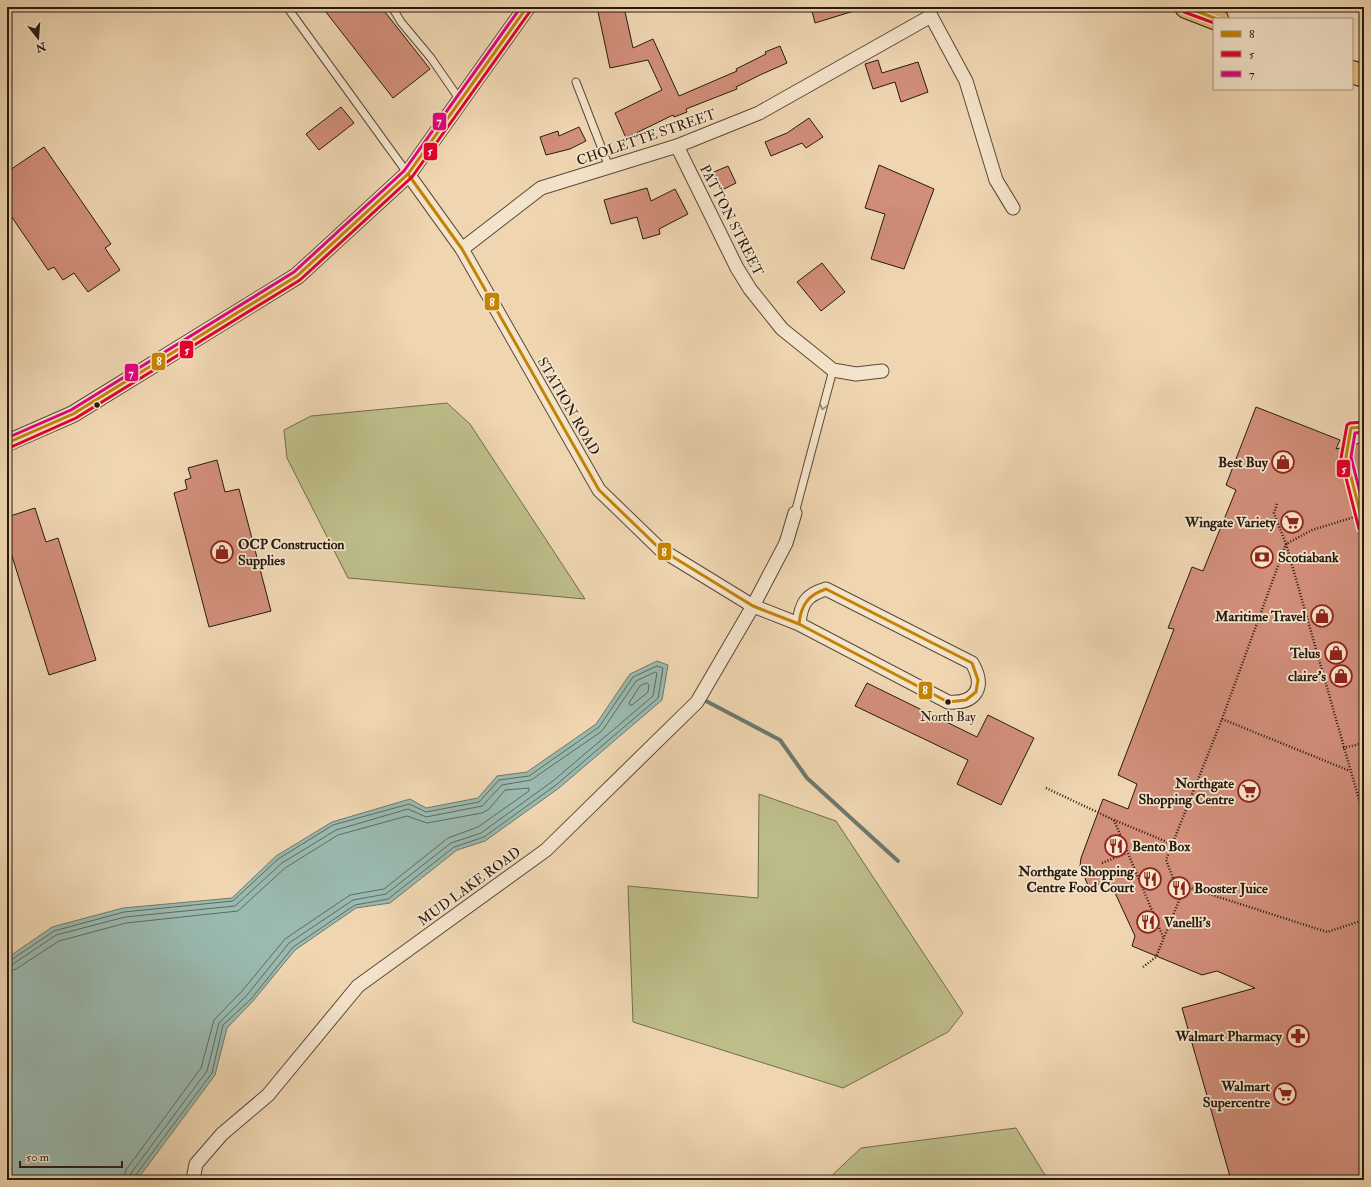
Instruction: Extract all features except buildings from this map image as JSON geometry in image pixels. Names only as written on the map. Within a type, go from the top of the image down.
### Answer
[{"type":"highway","points":[[1186,7],[1214,18]]},
{"type":"highway","points":[[1353,72],[1364,76]]},
{"type":"street","points":[[7,443],[73,414],[297,276],[408,174],[527,7]]},
{"type":"street","name":"CHOLETTE STREET","points":[[462,249],[541,188],[677,146],[759,113],[930,16],[966,80],[996,180],[1013,208]]},
{"type":"street","name":"PATTON STREET","points":[[677,146],[723,243],[750,289],[782,329],[833,370],[856,374],[882,371]]},
{"type":"street","name":"STATION ROAD","points":[[408,174],[462,249],[599,490],[660,549],[753,606],[799,624],[948,702],[959,703],[972,698],[978,690],[979,680],[977,671],[972,663],[826,589],[814,593],[805,601],[800,609],[799,624]]},
{"type":"street","points":[[753,606],[786,543],[795,513]]},
{"type":"street","name":"MUD LAKE ROAD","points":[[193,1180],[196,1164],[222,1134],[268,1095],[358,986],[546,850],[697,702],[753,606]]},
{"type":"lane","points":[[287,7],[408,174]]},
{"type":"lane","points":[[392,7],[401,22],[431,58],[460,100]]},
{"type":"lane","points":[[576,82],[609,167]]},
{"type":"lane","points":[[795,513],[833,370]]},
{"type":"lane","points":[[1351,428],[1364,427]]},
{"type":"path","points":[[1277,504],[1274,514],[1286,544],[1343,748],[1364,817]]},
{"type":"path","points":[[1364,514],[1312,530],[1286,544],[1222,719],[1166,860],[1175,883],[1327,932],[1364,920]]},
{"type":"path","points":[[1222,719],[1350,771]]},
{"type":"path","points":[[1343,748],[1364,743]]},
{"type":"path","points":[[1046,788],[1114,820],[1172,844]]},
{"type":"path","points":[[1114,820],[1164,939]]},
{"type":"path","points":[[1102,863],[1128,853]]},
{"type":"path","points":[[1143,966],[1156,957],[1185,886]]},
{"type":"green space","points":[[447,403],[470,424],[585,599],[348,578],[287,458],[284,430],[311,416]]},
{"type":"green space","points":[[759,794],[836,821],[963,1013],[948,1032],[843,1088],[633,1022],[628,886],[758,898]]},
{"type":"green space","points":[[1016,1128],[1048,1180],[827,1180],[861,1148]]},
{"type":"water","points":[[657,661],[668,665],[662,700],[559,788],[485,841],[457,850],[390,903],[356,908],[295,950],[253,1001],[227,1028],[215,1075],[137,1180],[7,1180],[7,958],[52,927],[123,908],[232,898],[276,856],[332,822],[410,799],[426,808],[478,798],[497,776],[527,772],[596,724],[630,674]]},
{"type":"waterway","points":[[706,701],[780,740],[807,778],[898,861]]},
{"type":"transit line","name":"7","points":[[7,438],[71,410],[294,272],[404,171],[521,7]]},
{"type":"transit line","name":"8","points":[[7,443],[73,414],[297,276],[408,174],[527,7]]},
{"type":"transit line","name":"8","points":[[1186,7],[1214,18]]},
{"type":"transit line","name":"5","points":[[9,448],[76,418],[300,280],[412,177],[531,10]]},
{"type":"transit line","name":"5","points":[[1184,12],[1213,23]]},
{"type":"transit line","name":"8","points":[[408,174],[462,249],[599,490],[660,549],[753,606],[799,624]]},
{"type":"transit line","name":"5","points":[[1359,529],[1341,458],[1347,425],[1350,423],[1364,422]]},
{"type":"transit line","name":"8","points":[[1364,427],[1351,428],[1346,457],[1364,528]]},
{"type":"transit line","name":"7","points":[[1364,432],[1355,433],[1351,457],[1364,508]]},
{"type":"transit line","name":"8","points":[[826,589],[972,663],[978,680],[976,692],[966,700],[948,702],[799,624],[806,602],[814,594],[826,589]]},
{"type":"place","name":"Best Buy","points":[[1283,462]]},
{"type":"place","name":"Wingate Variety","points":[[1292,522]]},
{"type":"place","name":"OCP Construction Supplies","points":[[222,552]]},
{"type":"place","name":"Scotiabank","points":[[1262,557]]},
{"type":"place","name":"Maritime Travel","points":[[1322,616]]},
{"type":"place","name":"Telus","points":[[1336,653]]},
{"type":"place","name":"claire's","points":[[1341,676]]},
{"type":"place","name":"North Bay","points":[[948,702]]},
{"type":"place","name":"Northgate Shopping Centre","points":[[1249,791]]},
{"type":"place","name":"Bento Box","points":[[1116,846]]},
{"type":"place","name":"Northgate Shopping Centre Food Court","points":[[1150,879]]},
{"type":"place","name":"Booster Juice","points":[[1179,888]]},
{"type":"place","name":"Vanelli's","points":[[1148,922]]},
{"type":"place","name":"Walmart Pharmacy","points":[[1298,1036]]},
{"type":"place","name":"Walmart Supercentre","points":[[1285,1094]]}]
